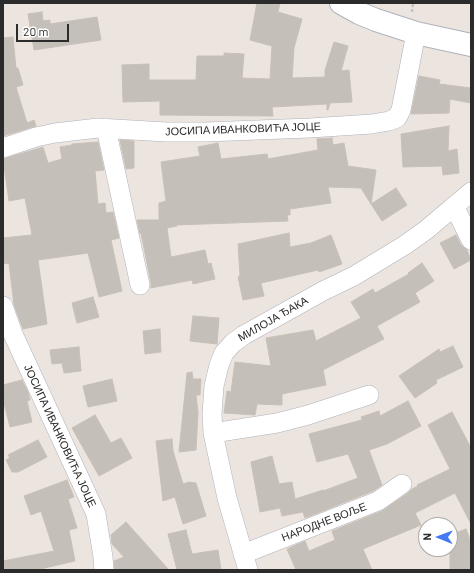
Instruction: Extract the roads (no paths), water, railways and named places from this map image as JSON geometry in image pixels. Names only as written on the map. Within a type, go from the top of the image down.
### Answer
[{"type":"street","points":[[341,3],[376,20],[416,33],[471,45]]},
{"type":"street","name":"ЈОСИПА ИВАНКОВИЋА ЈОЦЕ","points":[[3,148],[36,137],[92,128],[166,132],[205,132],[310,128],[372,124],[390,121],[397,118],[401,110],[416,33]]},
{"type":"street","points":[[106,128],[140,285]]},
{"type":"street","name":"МИЛОЈА ЂАКА","points":[[245,562],[227,498],[213,434],[212,399],[216,376],[224,353],[234,343],[251,331],[378,263],[426,230],[471,192]]},
{"type":"street","points":[[454,206],[471,240]]},
{"type":"street","name":"ЈОСИПА ИВАНКОВИЋА ЈОЦЕ","points":[[3,306],[13,334],[96,514],[104,570]]},
{"type":"street","points":[[213,434],[277,423],[308,415],[369,395]]},
{"type":"street","name":"НАРОДНЕ ВОЉЕ","points":[[245,562],[378,501],[402,484]]}]
